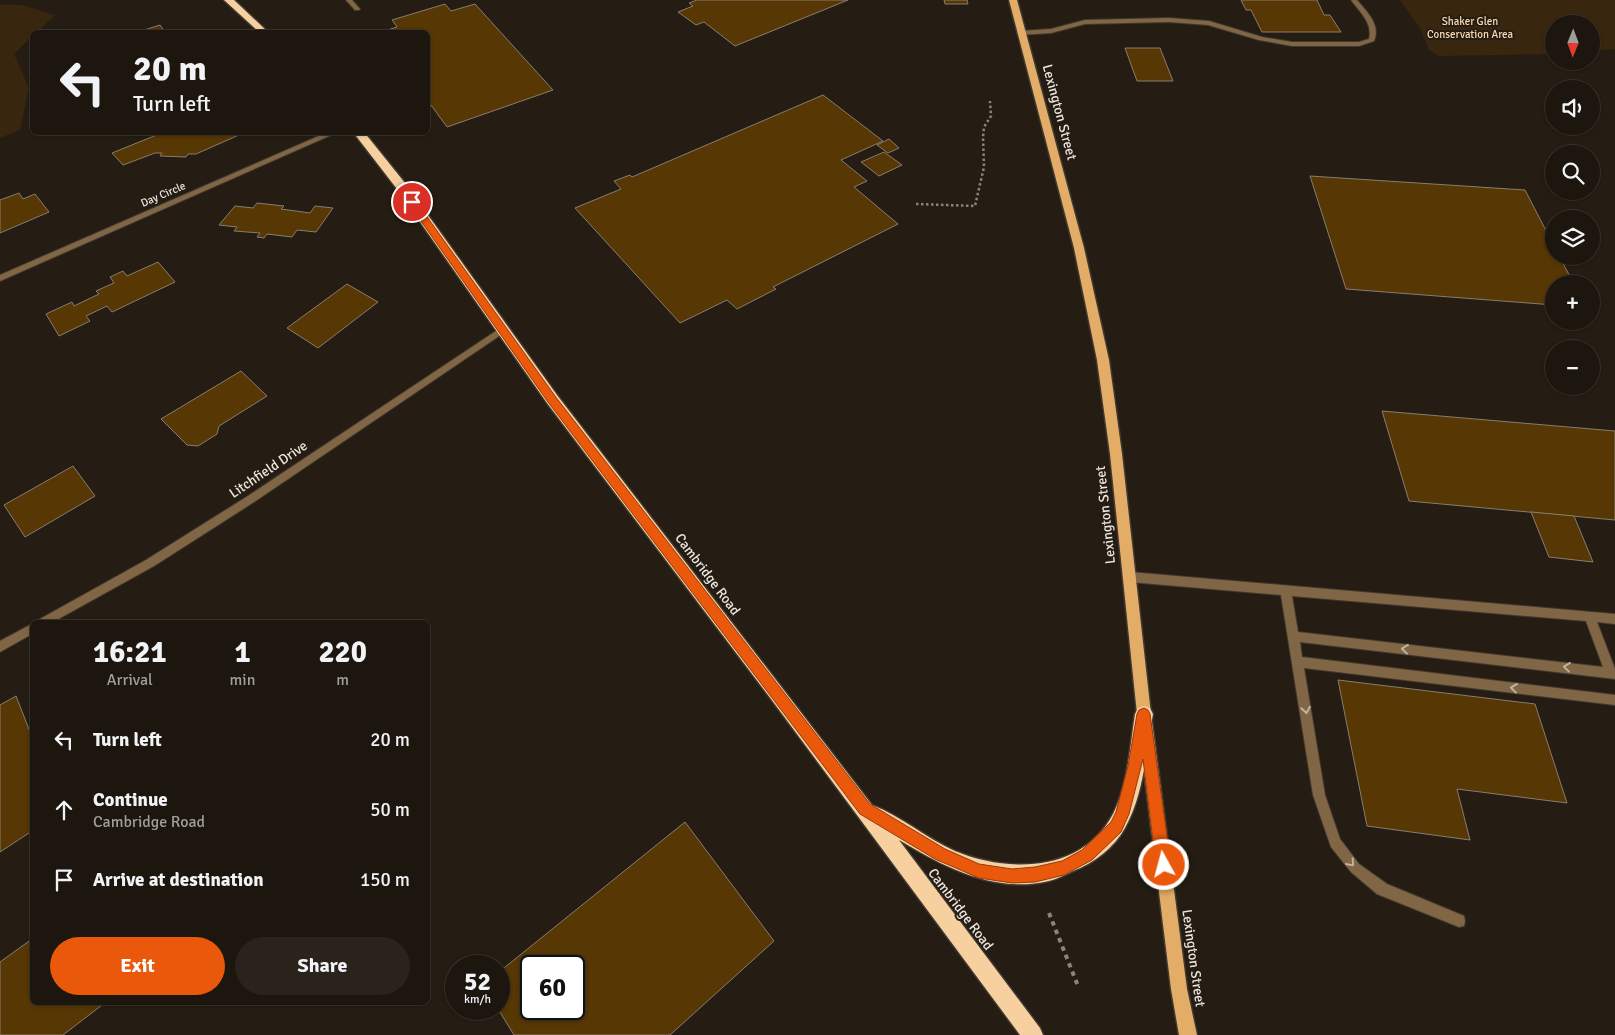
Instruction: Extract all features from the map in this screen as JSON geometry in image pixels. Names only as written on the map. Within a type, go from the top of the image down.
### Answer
[{"type":"highway","points":[[229,0],[262,30]]},
{"type":"highway","name":"Cambridge Road","points":[[360,135],[401,186],[552,399],[865,809],[1034,1035]]},
{"type":"highway","points":[[865,809],[940,854],[979,871],[1012,876],[1035,874],[1064,868],[1087,855],[1116,827],[1122,814],[1135,766],[1144,714]]},
{"type":"main road","name":"Lexington Street","points":[[1013,0],[1020,33],[1079,248],[1103,360],[1115,445],[1144,714],[1180,989],[1188,1035]]},
{"type":"street","points":[[349,0],[357,9]]},
{"type":"street","points":[[1020,33],[1051,30],[1085,22],[1169,20],[1209,23],[1275,42],[1314,45],[1359,44],[1372,40],[1374,30],[1354,0]]},
{"type":"street","name":"Day Circle","points":[[0,278],[328,135]]},
{"type":"street","name":"Litchfield Drive","points":[[48,620],[150,562],[251,499],[502,330]]},
{"type":"street","points":[[1130,577],[1615,619]]},
{"type":"street","points":[[1286,590],[1319,795],[1335,843],[1355,868],[1382,890],[1459,921]]},
{"type":"street","points":[[1293,636],[1613,673],[1590,617]]},
{"type":"street","points":[[0,647],[30,630]]},
{"type":"street","points":[[1298,662],[1615,700]]},
{"type":"path","points":[[916,204],[975,206],[984,167],[984,126],[991,116],[990,101]]},
{"type":"path","points":[[1050,913],[1078,986]]},
{"type":"green space","name":"Shaker Glen Conservation Area","points":[[1400,0],[1615,0],[1615,49],[1600,50],[1600,15],[1545,15],[1545,54],[1438,56],[1429,50],[1420,28]]},
{"type":"green space","points":[[0,5],[22,5],[55,15],[39,30],[30,30],[30,38],[14,54],[29,88],[20,130],[0,138]]},
{"type":"building","points":[[697,0],[848,0],[735,46],[704,22],[696,25],[678,12],[693,6],[689,3]]},
{"type":"building","points":[[944,0],[967,0],[968,4],[945,4]]},
{"type":"building","points":[[1241,0],[1317,0],[1324,15],[1330,15],[1341,32],[1262,32],[1251,10],[1246,10]]},
{"type":"building","points":[[445,4],[451,11],[475,4],[553,90],[447,127],[430,104],[430,30],[387,30],[397,27],[392,20]]},
{"type":"building","points":[[160,25],[164,30],[144,30]]},
{"type":"building","points":[[1125,48],[1160,48],[1173,81],[1137,81]]},
{"type":"building","points":[[823,95],[883,141],[841,160],[867,181],[854,187],[898,224],[773,287],[776,289],[737,309],[727,300],[680,323],[575,208],[621,189],[614,181],[630,175],[632,177]]},
{"type":"building","points":[[157,135],[239,135],[196,154],[188,154],[186,157],[160,156],[162,153],[155,153],[123,165],[112,153]]},
{"type":"building","points":[[889,139],[899,148],[888,153],[877,145]]},
{"type":"building","points":[[884,152],[902,165],[879,176],[861,162]]},
{"type":"building","points":[[1310,176],[1525,190],[1545,229],[1545,265],[1564,265],[1569,275],[1545,275],[1545,304],[1346,289]]},
{"type":"building","points":[[19,193],[23,199],[35,194],[49,212],[0,233],[0,200]]},
{"type":"building","points":[[257,203],[284,206],[281,209],[310,213],[315,206],[333,208],[316,232],[297,230],[292,237],[267,234],[264,238],[257,237],[260,233],[234,231],[237,227],[219,225],[235,206],[253,208]]},
{"type":"building","points":[[158,262],[175,282],[112,312],[107,306],[86,316],[90,321],[59,336],[46,314],[72,302],[74,306],[99,294],[96,291],[114,283],[110,277],[123,271],[127,276]]},
{"type":"building","points":[[347,284],[378,302],[318,348],[287,328]]},
{"type":"building","points":[[241,371],[267,396],[219,426],[217,434],[198,446],[187,445],[161,419]]},
{"type":"building","points":[[1382,411],[1615,431],[1615,520],[1409,501]]},
{"type":"building","points":[[73,466],[95,496],[25,537],[4,505]]},
{"type":"building","points":[[1531,512],[1574,516],[1593,562],[1549,557]]},
{"type":"building","points":[[1338,680],[1535,704],[1567,803],[1457,789],[1470,840],[1367,826]]},
{"type":"building","points":[[16,696],[30,732],[30,832],[0,852],[0,705]]},
{"type":"building","points":[[685,822],[774,941],[670,1035],[514,1035],[505,1020],[510,1020],[510,963],[520,955],[520,1020],[585,1020],[585,955],[520,955]]},
{"type":"building","points":[[30,940],[30,1005],[102,1005],[63,1035],[0,1035],[0,962]]},
{"type":"route","points":[[412,202],[552,399],[865,809],[940,854],[979,871],[1012,876],[1035,874],[1064,868],[1087,855],[1116,827],[1122,814],[1135,766],[1144,714],[1164,865]]}]
